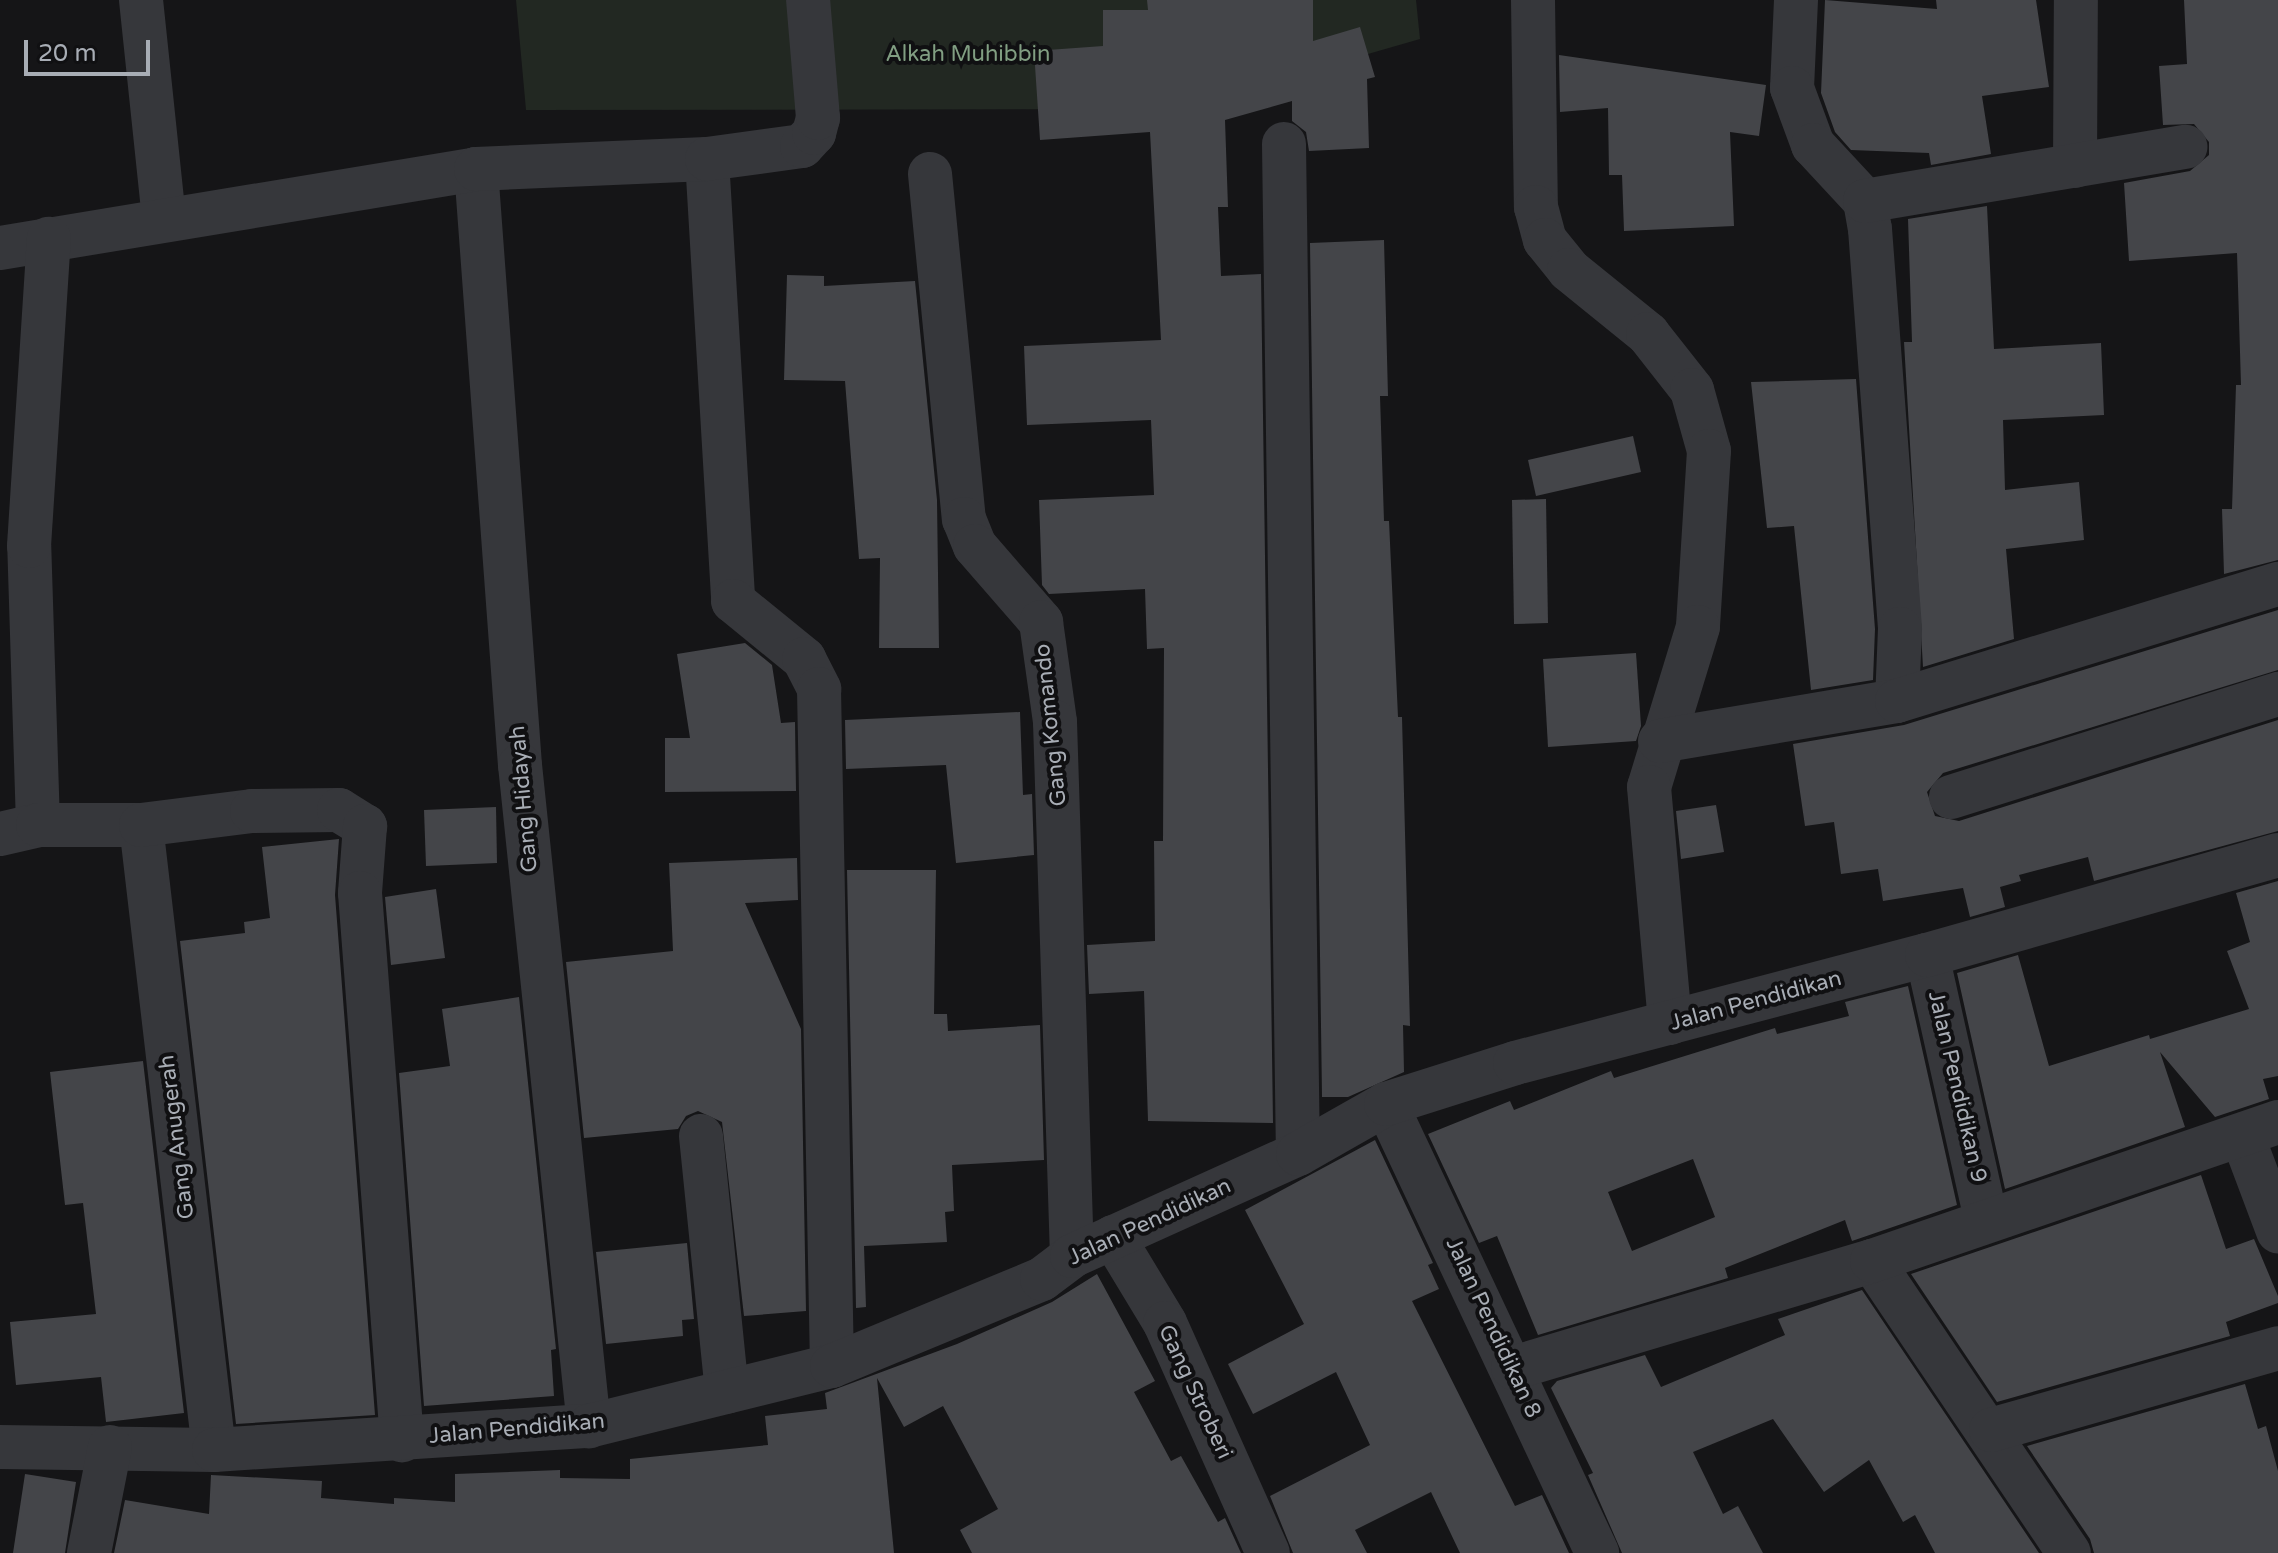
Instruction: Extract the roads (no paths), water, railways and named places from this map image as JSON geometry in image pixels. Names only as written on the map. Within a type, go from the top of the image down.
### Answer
[{"type":"street","points":[[141,0],[164,220]]},
{"type":"street","points":[[0,248],[476,169],[707,159],[802,146],[814,133],[818,118],[808,0]]},
{"type":"street","points":[[1533,0],[1536,207],[1545,240],[1569,270],[1648,334],[1692,390],[1709,451],[1698,627],[1678,704],[1660,741],[1649,787],[1670,1023]]},
{"type":"street","points":[[1796,0],[1792,88],[1813,145],[1865,201],[1900,629],[1897,701]]},
{"type":"street","points":[[2075,166],[2076,0]]},
{"type":"street","points":[[1284,144],[1298,1154]]},
{"type":"street","points":[[1865,201],[2185,147]]},
{"type":"street","points":[[707,159],[733,601],[804,659],[819,689],[832,1366]]},
{"type":"street","name":"Gang Hidayah","points":[[476,169],[520,765],[589,1426]]},
{"type":"street","name":"Gang Komando","points":[[930,174],[964,519],[975,546],[1041,622],[1055,722],[1072,1256]]},
{"type":"street","points":[[49,239],[29,546],[19,829],[141,825],[252,811],[339,810],[365,826],[360,893],[402,1440]]},
{"type":"street","points":[[1660,741],[1897,701],[2278,584]]},
{"type":"street","points":[[1951,797],[2278,694]]},
{"type":"street","name":"Gang Anugerah","points":[[141,825],[214,1450]]},
{"type":"street","name":"Jalan Pendidikan","points":[[1,1441],[214,1450],[589,1426],[832,1366],[1042,1279],[1072,1256],[1298,1154],[1386,1104],[2278,855]]},
{"type":"street","name":"Jalan Pendidikan 9","points":[[1927,955],[1986,1220]]},
{"type":"street","name":"Jalan Pendidikan 8","points":[[1386,1104],[1513,1368],[1597,1553]]},
{"type":"street","points":[[1513,1368],[1872,1261],[2260,1128],[2278,1231]]},
{"type":"street","points":[[701,1136],[727,1392]]},
{"type":"street","name":"Gang Stroberi","points":[[1113,1237],[1165,1323],[1268,1553]]},
{"type":"street","points":[[1872,1261],[1991,1430],[2069,1553]]},
{"type":"street","points":[[1991,1430],[2278,1348]]},
{"type":"street","points":[[89,1553],[110,1447]]},
{"type":"park label","name":"Alkah Muhibbin","points":[[968,55]]}]
